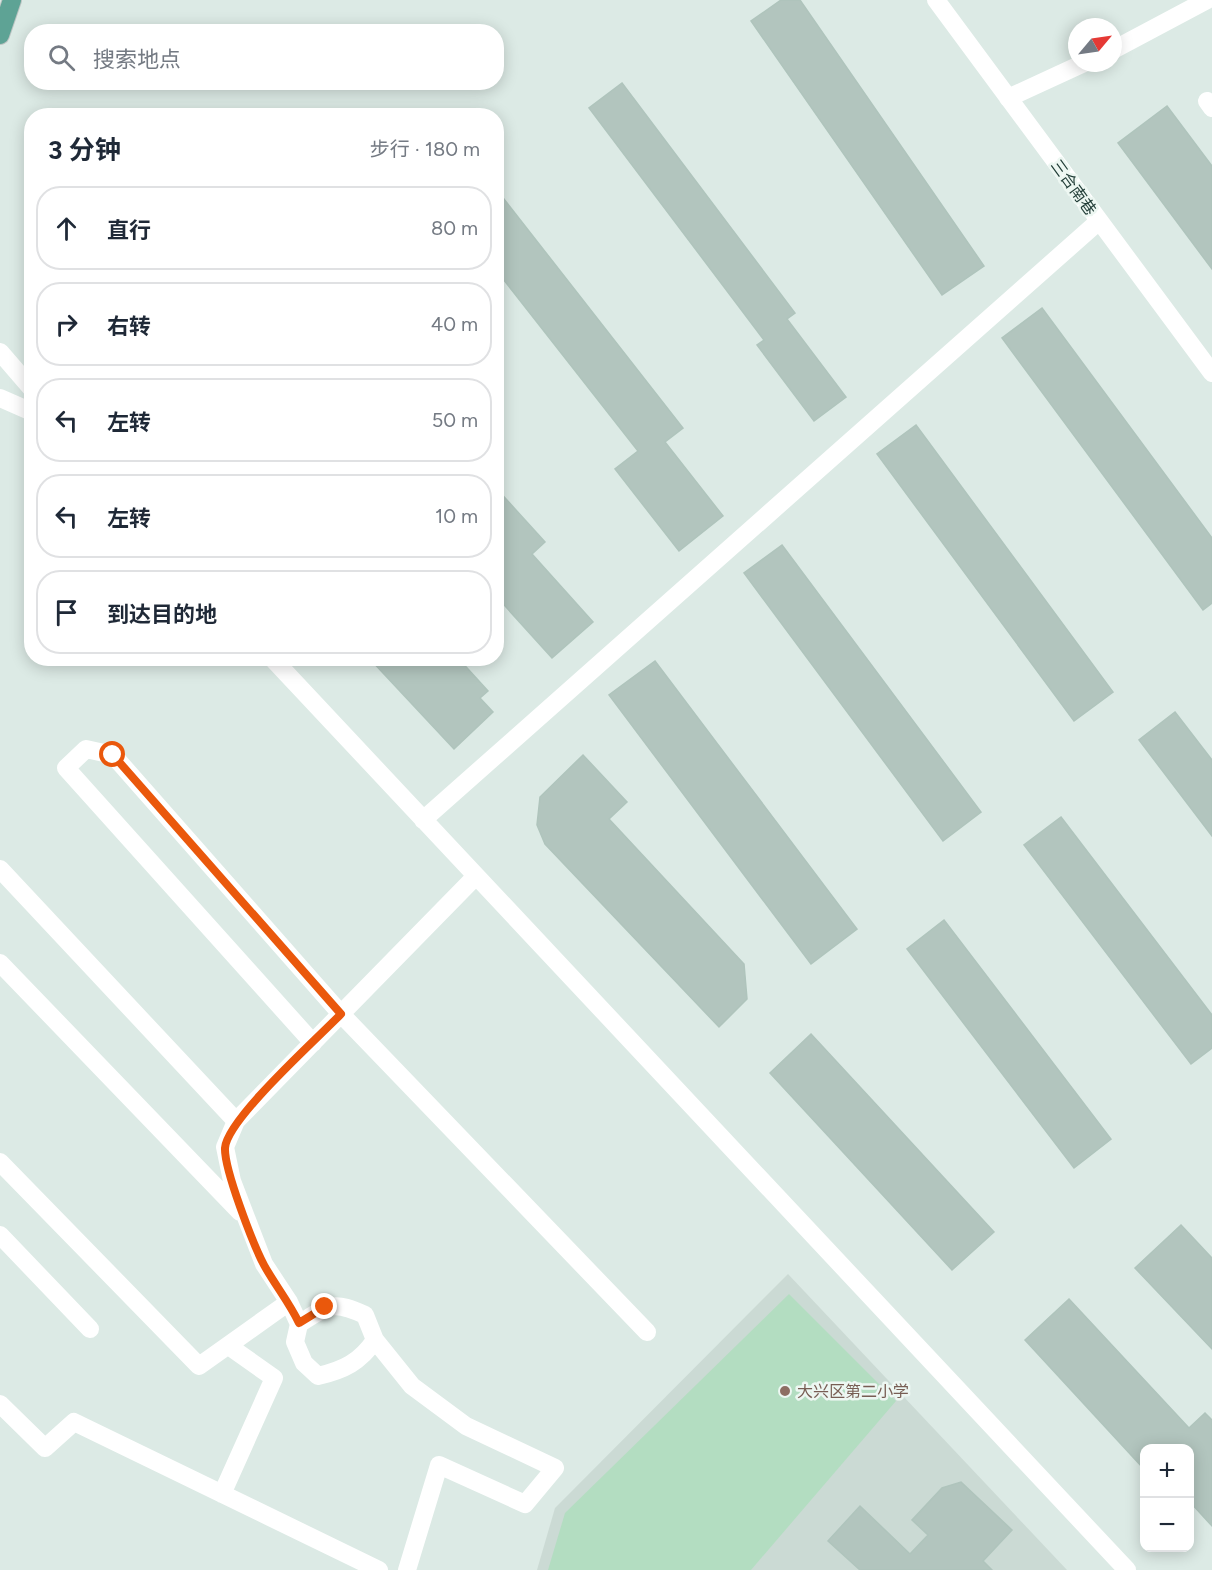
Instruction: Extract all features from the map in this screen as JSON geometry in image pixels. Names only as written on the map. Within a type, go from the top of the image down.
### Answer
[{"type":"main road","points":[[0,35],[12,0]]},
{"type":"street","name":"三合南巷","points":[[936,0],[1212,373]]},
{"type":"street","points":[[1122,45],[1207,0]]},
{"type":"street","points":[[1008,98],[1068,70]]},
{"type":"street","points":[[423,820],[1099,221]]},
{"type":"street","points":[[0,352],[24,380]]},
{"type":"street","points":[[0,398],[24,408]]},
{"type":"street","points":[[279,666],[1127,1570]]},
{"type":"street","points":[[313,1043],[66,768],[86,749],[113,755],[341,1014],[647,1332]]},
{"type":"street","points":[[0,869],[237,1121]]},
{"type":"street","points":[[375,1340],[363,1357],[334,1372],[318,1376],[304,1363],[295,1342],[299,1323],[289,1302],[264,1264],[232,1181],[225,1147],[237,1121],[476,876]]},
{"type":"street","points":[[0,963],[246,1217]]},
{"type":"street","points":[[0,1162],[200,1366],[230,1347],[289,1302]]},
{"type":"street","points":[[0,1236],[90,1329]]},
{"type":"street","points":[[299,1323],[325,1307],[343,1305],[365,1315],[375,1340],[411,1386],[466,1426],[555,1468],[525,1504],[439,1465],[406,1570]]},
{"type":"street","points":[[222,1494],[274,1378],[230,1347]]},
{"type":"street","points":[[0,1404],[45,1448],[74,1422],[379,1570]]},
{"type":"shaded area","name":"大兴区第二小学","points":[[788,1274],[1067,1570],[537,1570],[555,1508]]},
{"type":"green space","points":[[789,1294],[896,1401],[751,1570],[548,1570],[565,1513]]},
{"type":"building","points":[[781,0],[800,0],[984,266],[942,295],[751,21]]},
{"type":"building","points":[[622,83],[795,313],[787,319],[846,397],[814,421],[757,345],[764,340],[589,108]]},
{"type":"building","points":[[1167,106],[1212,166],[1212,269],[1118,143]]},
{"type":"building","points":[[504,199],[683,428],[665,442],[723,516],[679,551],[615,469],[638,451],[504,280]]},
{"type":"building","points":[[1042,308],[1212,538],[1212,603],[1203,610],[1002,338]]},
{"type":"building","points":[[916,425],[1113,692],[1074,721],[877,454]]},
{"type":"building","points":[[504,497],[545,542],[532,554],[593,622],[552,658],[504,605]]},
{"type":"building","points":[[782,545],[981,812],[943,841],[744,573]]},
{"type":"building","points":[[655,661],[857,929],[811,964],[609,695]]},
{"type":"building","points":[[376,666],[465,666],[488,691],[480,698],[493,712],[454,749]]},
{"type":"building","points":[[1175,712],[1212,760],[1212,836],[1139,740]]},
{"type":"building","points":[[583,755],[627,802],[609,819],[744,964],[747,999],[719,1027],[545,844],[537,825],[540,797]]},
{"type":"building","points":[[1061,817],[1212,1015],[1212,1048],[1191,1064],[1024,845]]},
{"type":"building","points":[[944,920],[1111,1139],[1074,1168],[907,949]]},
{"type":"building","points":[[811,1034],[994,1232],[952,1270],[770,1073]]},
{"type":"building","points":[[1181,1225],[1212,1258],[1212,1349],[1135,1268]]},
{"type":"building","points":[[1069,1299],[1189,1428],[1205,1413],[1212,1420],[1212,1526],[1194,1506],[1194,1444],[1140,1444],[1140,1465],[1025,1340]]},
{"type":"building","points":[[961,1482],[1012,1530],[983,1561],[992,1570],[860,1570],[828,1541],[860,1506],[910,1554],[928,1535],[912,1520],[942,1488]]},
{"type":"place","name":"大兴区第二小学","points":[[785,1391]]},
{"type":"route","points":[[113,755],[341,1014],[237,1121],[225,1147],[232,1181],[264,1264],[289,1302],[299,1323],[325,1307]]}]
